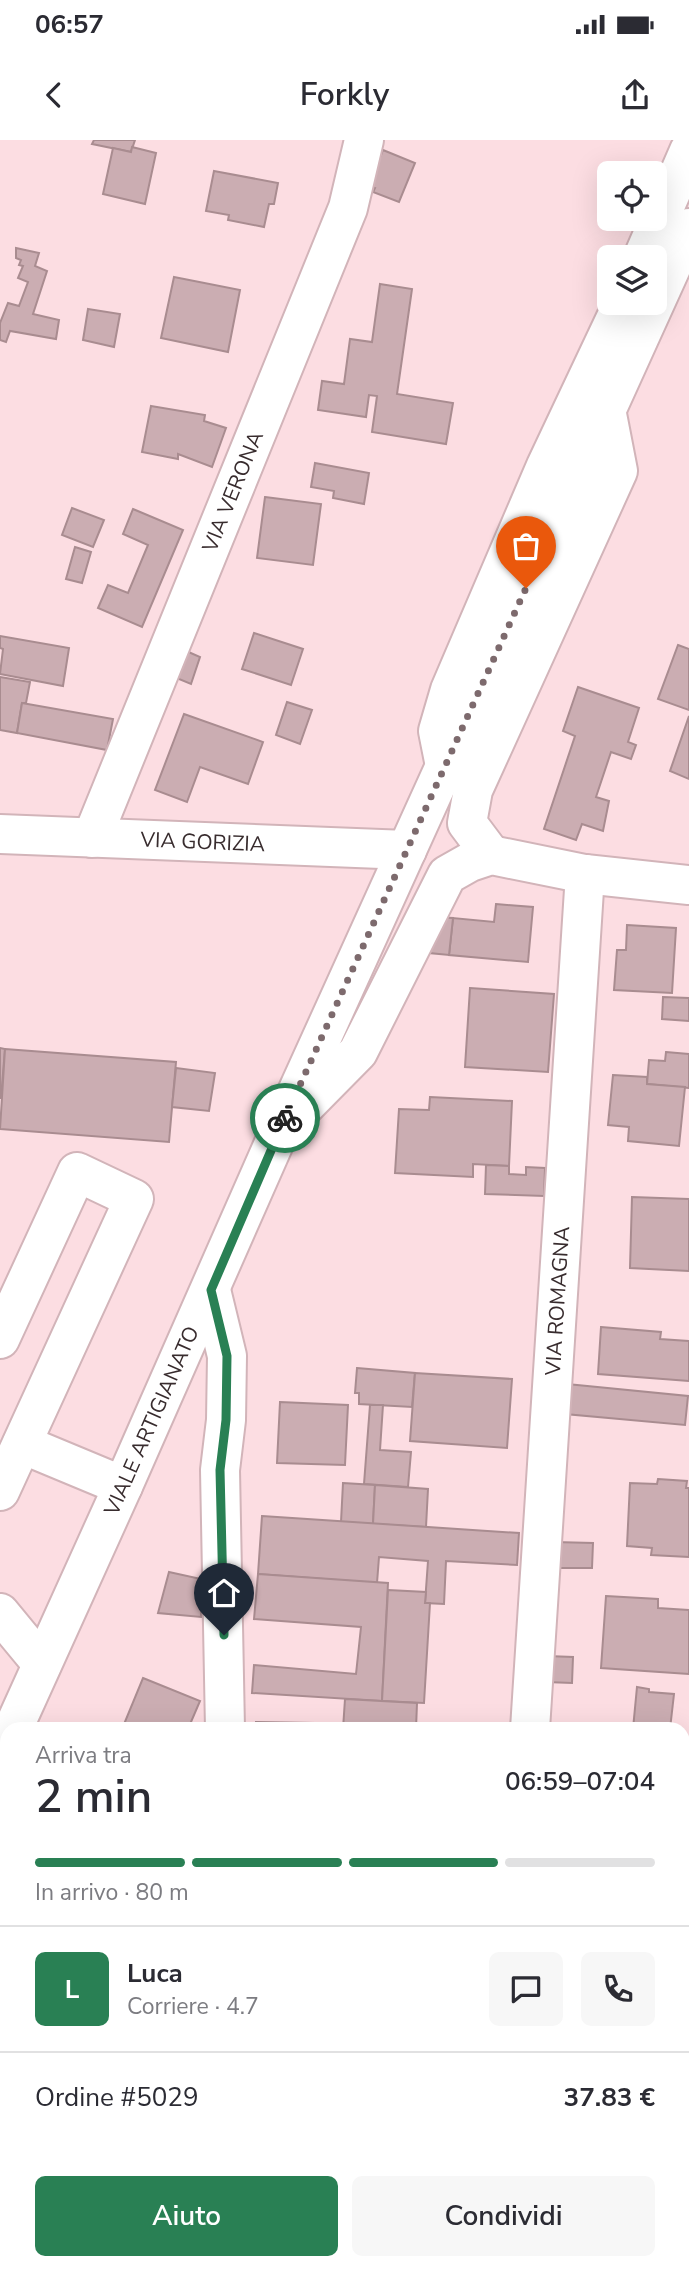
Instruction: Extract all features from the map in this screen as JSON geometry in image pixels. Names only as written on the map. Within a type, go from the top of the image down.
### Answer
[{"type":"street","name":"VIA VERONA","points":[[92,838],[348,208],[364,140]]},
{"type":"street","points":[[648,245],[689,151]]},
{"type":"street","name":"VIALE ARTIGIANATO","points":[[16,1722],[211,1290],[279,1132],[689,228]]},
{"type":"street","points":[[445,766],[439,731],[450,690],[546,466],[617,315]]},
{"type":"street","points":[[491,855],[467,823],[473,790],[618,471],[606,409]]},
{"type":"street","name":"VIA GORIZIA","points":[[0,834],[407,850]]},
{"type":"street","points":[[279,1132],[358,1052],[447,875],[470,862],[491,855],[585,874],[689,886]]},
{"type":"street","name":"VIA ROMAGNA","points":[[530,1722],[585,874]]},
{"type":"street","points":[[0,1339],[76,1172],[134,1199],[0,1491]]},
{"type":"street","points":[[211,1290],[227,1356],[226,1420],[220,1470],[225,1722]]},
{"type":"street","points":[[22,1444],[123,1486]]},
{"type":"street","points":[[0,1613],[42,1664]]},
{"type":"building","points":[[94,140],[135,140],[131,152],[92,144]]},
{"type":"building","points":[[132,147],[156,153],[145,204],[103,194],[113,148],[131,152]]},
{"type":"building","points":[[383,150],[415,163],[399,202],[373,192],[375,188],[369,186]]},
{"type":"building","points":[[214,171],[278,183],[274,204],[269,204],[264,227],[228,220],[229,215],[206,211]]},
{"type":"building","points":[[16,248],[39,253],[35,266],[47,271],[33,314],[59,320],[56,339],[10,331],[6,342],[0,340],[0,323],[8,303],[19,306],[28,282],[18,278],[23,266],[19,265],[21,260],[16,258]]},
{"type":"building","points":[[174,277],[240,290],[228,352],[161,338]]},
{"type":"building","points":[[380,284],[412,289],[397,394],[453,403],[446,444],[372,432],[377,396],[369,395],[366,417],[318,410],[322,381],[344,384],[350,339],[372,342]]},
{"type":"building","points":[[88,309],[120,314],[114,347],[83,340]]},
{"type":"building","points":[[151,406],[205,415],[204,421],[226,428],[212,467],[178,454],[178,459],[142,452]]},
{"type":"building","points":[[315,463],[369,473],[364,504],[333,498],[334,491],[311,487]]},
{"type":"building","points":[[265,497],[321,504],[313,565],[257,558]]},
{"type":"building","points":[[72,508],[104,520],[93,547],[62,535]]},
{"type":"building","points":[[133,509],[183,530],[142,627],[98,608],[108,585],[128,593],[148,545],[123,534]]},
{"type":"building","points":[[75,547],[91,552],[82,583],[66,579]]},
{"type":"building","points":[[254,633],[303,649],[291,685],[242,669]]},
{"type":"building","points":[[0,636],[69,648],[63,686],[0,674],[3,649],[0,648]]},
{"type":"building","points":[[678,645],[689,649],[689,710],[658,699]]},
{"type":"building","points":[[184,650],[200,657],[191,684],[174,677]]},
{"type":"building","points":[[0,677],[30,682],[26,703],[22,703],[17,733],[0,730]]},
{"type":"building","points":[[578,687],[639,708],[628,742],[636,745],[631,759],[611,752],[596,797],[609,801],[603,831],[582,824],[576,840],[544,829],[575,736],[563,731]]},
{"type":"building","points":[[287,702],[312,710],[300,744],[276,735]]},
{"type":"building","points":[[22,703],[113,719],[107,750],[17,733]]},
{"type":"building","points":[[184,714],[263,742],[248,784],[200,767],[187,802],[155,790]]},
{"type":"building","points":[[689,716],[689,779],[670,771]]},
{"type":"building","points":[[496,904],[533,907],[528,962],[449,955],[453,918],[494,922]]},
{"type":"building","points":[[433,917],[453,918],[449,955],[429,953]]},
{"type":"building","points":[[627,925],[676,928],[672,993],[614,990],[617,950],[626,950]]},
{"type":"building","points":[[470,988],[554,994],[548,1072],[465,1067]]},
{"type":"building","points":[[663,997],[689,998],[689,1021],[662,1019]]},
{"type":"building","points":[[0,1048],[5,1049],[1,1098],[0,1098]]},
{"type":"building","points":[[5,1049],[176,1062],[169,1142],[0,1129]]},
{"type":"building","points":[[666,1052],[689,1054],[689,1088],[647,1084],[649,1060],[665,1061]]},
{"type":"building","points":[[176,1068],[215,1073],[209,1111],[172,1107]]},
{"type":"building","points":[[613,1075],[647,1077],[647,1084],[685,1087],[679,1146],[628,1141],[629,1127],[608,1125]]},
{"type":"building","points":[[430,1097],[512,1101],[509,1166],[473,1164],[473,1177],[395,1173],[399,1109],[429,1110]]},
{"type":"building","points":[[486,1165],[509,1166],[509,1174],[526,1175],[526,1167],[545,1168],[544,1196],[485,1194]]},
{"type":"building","points":[[632,1197],[689,1199],[689,1271],[630,1268]]},
{"type":"building","points":[[601,1327],[661,1332],[660,1339],[689,1341],[689,1381],[598,1374]]},
{"type":"building","points":[[357,1368],[415,1373],[412,1407],[359,1404],[359,1393],[355,1393]]},
{"type":"building","points":[[415,1373],[512,1379],[507,1448],[410,1441]]},
{"type":"building","points":[[567,1384],[688,1396],[685,1425],[565,1414]]},
{"type":"building","points":[[280,1402],[348,1405],[345,1465],[277,1463]]},
{"type":"building","points":[[370,1405],[383,1405],[380,1450],[411,1452],[408,1487],[364,1484]]},
{"type":"building","points":[[658,1479],[687,1481],[689,1557],[651,1555],[652,1548],[627,1546],[630,1483],[657,1484]]},
{"type":"building","points":[[343,1483],[375,1485],[373,1524],[341,1522]]},
{"type":"building","points":[[375,1485],[428,1489],[426,1527],[373,1524]]},
{"type":"building","points":[[262,1516],[519,1533],[517,1565],[446,1561],[444,1604],[425,1603],[428,1561],[379,1557],[377,1583],[258,1574]]},
{"type":"building","points":[[554,1542],[593,1543],[592,1568],[554,1568]]},
{"type":"building","points":[[169,1572],[201,1579],[201,1617],[158,1613]]},
{"type":"building","points":[[258,1574],[388,1583],[382,1701],[252,1693],[254,1665],[356,1674],[361,1627],[254,1619]]},
{"type":"building","points":[[388,1590],[426,1592],[425,1603],[430,1603],[424,1703],[382,1701]]},
{"type":"building","points":[[606,1596],[658,1599],[658,1608],[689,1610],[689,1674],[601,1668]]},
{"type":"building","points":[[547,1656],[573,1657],[572,1683],[546,1682]]},
{"type":"building","points":[[143,1678],[200,1701],[191,1722],[125,1722]]},
{"type":"building","points":[[637,1687],[649,1689],[649,1692],[674,1694],[671,1722],[634,1722]]},
{"type":"building","points":[[345,1699],[417,1703],[416,1722],[343,1722]]},
{"type":"way so far","points":[[285,1118],[526,588]]},
{"type":"route","points":[[224,1635],[220,1470],[226,1420],[227,1356],[211,1290],[285,1118]]}]
